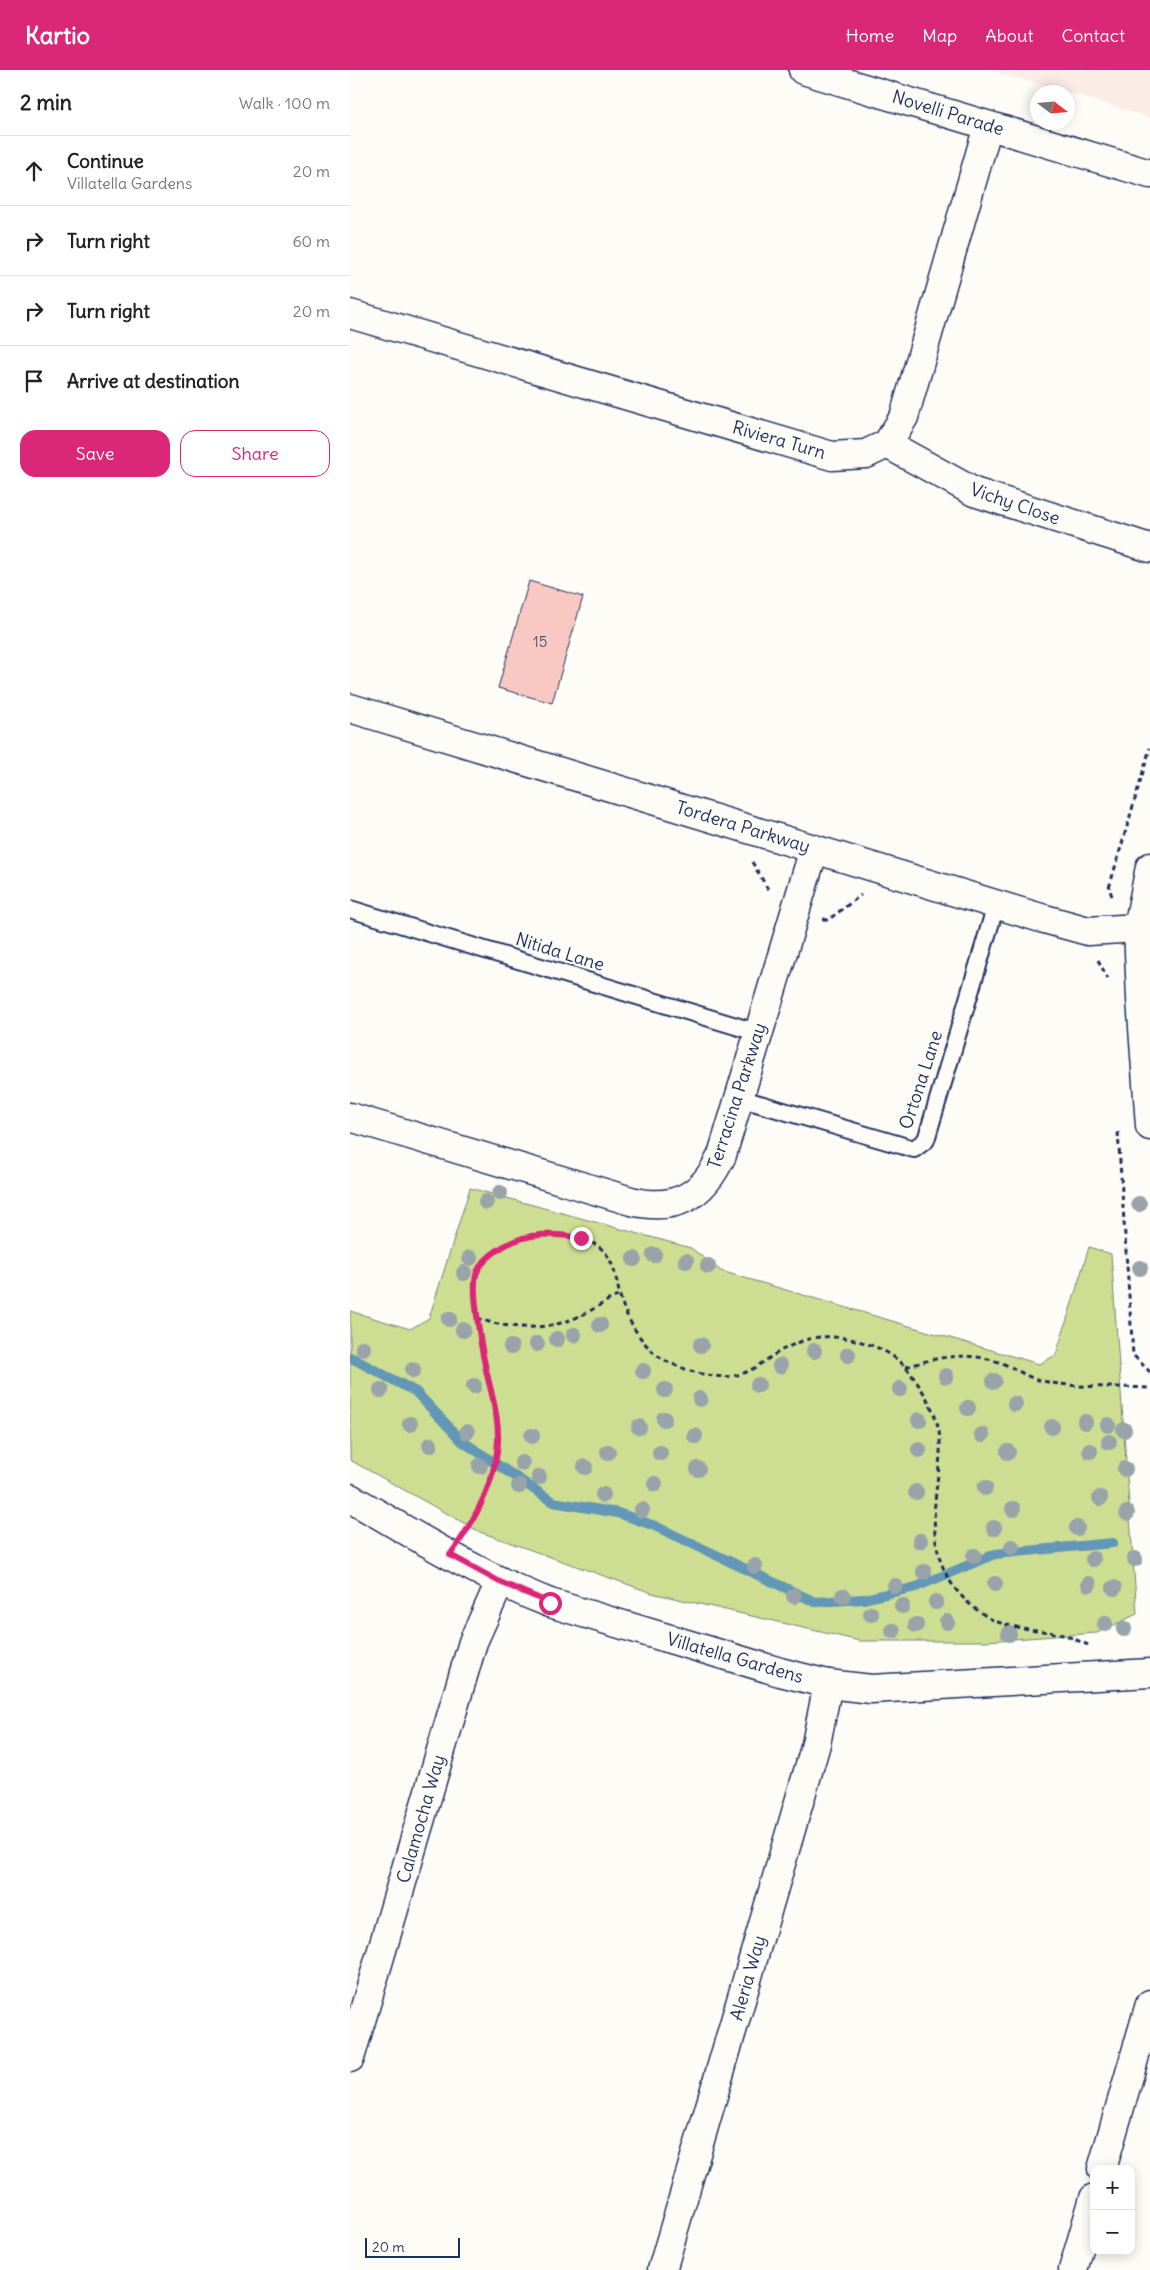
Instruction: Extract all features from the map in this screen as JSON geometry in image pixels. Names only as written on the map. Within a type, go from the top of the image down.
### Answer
[{"type":"street","name":"Novelli Parade","points":[[803,70],[1150,174]]},
{"type":"street","points":[[887,444],[904,418],[988,126]]},
{"type":"street","name":"Riviera Turn","points":[[350,314],[832,456],[866,454],[887,444]]},
{"type":"street","name":"Vichy Close","points":[[887,444],[974,492],[1150,548]]},
{"type":"street","name":"Tordera Parkway","points":[[350,708],[996,905],[1088,931],[1138,928]]},
{"type":"street","name":"Terracina Parkway","points":[[350,1117],[648,1205],[669,1204],[686,1198],[703,1187],[722,1155],[814,849]]},
{"type":"street","points":[[1150,867],[1138,928],[1150,1126]]},
{"type":"street","name":"Villatella Gardens","points":[[350,1498],[500,1582],[550,1603],[780,1672],[828,1684],[871,1689],[1150,1673]]},
{"type":"street","name":"Calamocha Way","points":[[350,2058],[473,1642],[500,1582]]},
{"type":"street","name":"Aleria Way","points":[[662,2270],[816,1744],[828,1684]]},
{"type":"street","points":[[1103,2165],[1150,2004]]},
{"type":"street","points":[[1073,2270],[1090,2210]]},
{"type":"lane","name":"Ortona Lane","points":[[739,1098],[914,1149],[926,1140],[996,905]]},
{"type":"lane","name":"Nitida Lane","points":[[350,909],[758,1033]]},
{"type":"path","points":[[747,855],[778,904],[828,920],[860,894],[869,897]]},
{"type":"path","points":[[1089,958],[1098,960],[1108,977],[1109,987]]},
{"type":"path","points":[[1118,1126],[1134,1355],[1150,1372]]},
{"type":"path","points":[[450,1555],[464,1536],[491,1480],[498,1441],[496,1410],[477,1318],[475,1284],[477,1272],[488,1258],[516,1240],[532,1235],[564,1235],[581,1238],[594,1244],[606,1254],[623,1305],[648,1348],[661,1358],[675,1364],[710,1375],[740,1375],[783,1350],[810,1339],[828,1337],[846,1338],[866,1344],[884,1352],[906,1367],[931,1406],[938,1428],[940,1458],[934,1508],[936,1546],[941,1566],[952,1585],[968,1603],[988,1618],[1006,1625],[1059,1634],[1087,1645],[1116,1674]]},
{"type":"path","points":[[477,1318],[509,1327],[543,1326],[575,1319],[620,1295]]},
{"type":"path","points":[[906,1367],[937,1358],[963,1355],[985,1358],[1004,1364],[1038,1380],[1079,1385],[1150,1388]]},
{"type":"shaded area","points":[[989,70],[1150,70],[1150,118],[1075,94],[1075,85],[1043,85]]},
{"type":"green space","points":[[470,1188],[691,1248],[721,1271],[1039,1364],[1056,1355],[1089,1247],[1111,1254],[1137,1614],[1097,1633],[986,1641],[860,1641],[652,1593],[480,1532],[350,1460],[350,1311],[410,1329],[429,1318]]},
{"type":"building","points":[[529,581],[583,597],[552,703],[498,688]]},
{"type":"waterway","points":[[350,1357],[416,1392],[462,1441],[553,1502],[618,1513],[655,1526],[815,1602],[864,1599],[916,1587],[995,1554],[1113,1543]]},
{"type":"route","points":[[550,1603],[500,1582],[450,1555],[464,1536],[491,1480],[498,1441],[496,1410],[478,1330],[475,1300],[477,1272],[488,1258],[516,1240],[532,1235],[564,1235],[581,1238]]}]
